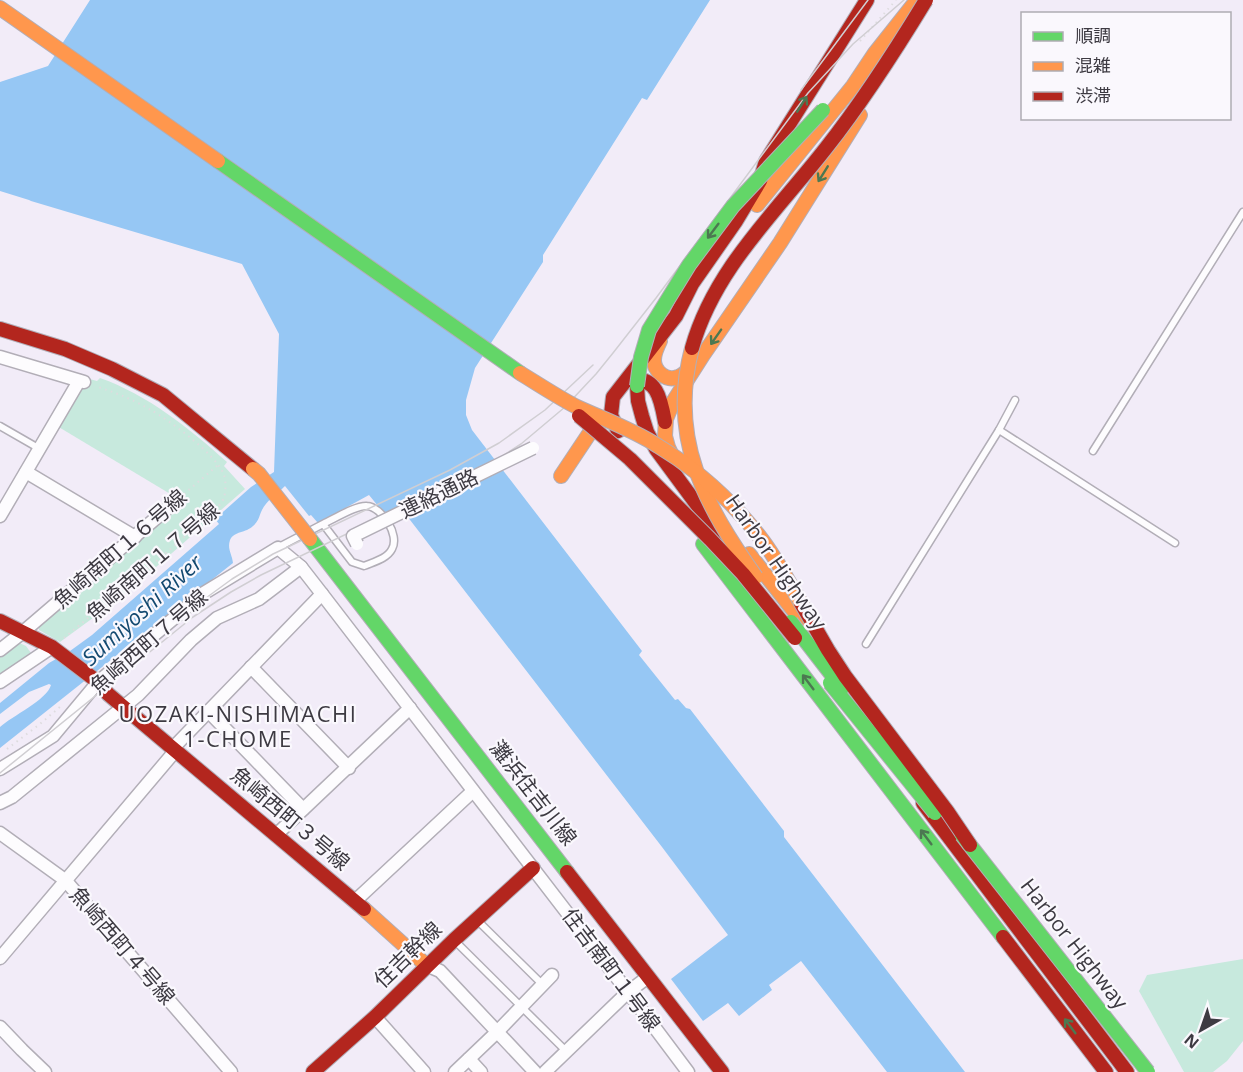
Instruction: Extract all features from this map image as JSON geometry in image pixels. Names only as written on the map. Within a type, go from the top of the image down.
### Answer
[{"type":"main road","points":[[676,316],[692,284],[736,221],[760,181],[766,160],[867,0]]},
{"type":"main road","points":[[905,0],[871,51],[847,81],[734,206],[695,256],[649,330],[638,372],[638,401],[647,432],[676,478],[1126,1072]]},
{"type":"main road","points":[[561,476],[613,397],[699,288],[753,210],[853,86],[875,53],[918,0]]},
{"type":"main road","name":"Harbor Highway","points":[[918,0],[854,99],[753,227],[713,282],[695,316],[683,351],[677,388],[677,426],[680,444],[692,482],[709,517],[732,554],[835,690],[963,846],[1140,1072]]},
{"type":"main road","name":"Harbor Highway","points":[[926,0],[873,84],[821,154],[743,251],[710,302],[695,336],[687,371],[683,408],[684,426],[702,488],[743,559],[840,686],[970,840],[1148,1072]]},
{"type":"main road","points":[[933,0],[780,243],[673,402],[666,419],[665,436],[679,467],[900,746],[970,840],[1013,923]]},
{"type":"main road","points":[[0,8],[579,416],[630,459],[711,539],[795,638]]},
{"type":"main road","points":[[0,8],[520,373],[574,405],[641,436],[673,455],[706,481],[740,513],[762,540],[782,569],[845,676],[946,811],[1156,1072]]},
{"type":"main road","points":[[676,316],[711,294],[761,237],[769,236],[780,243]]},
{"type":"main road","name":"灘浜住吉川線","points":[[0,329],[65,349],[112,369],[163,396],[259,474],[722,1072]]},
{"type":"main road","points":[[663,333],[654,362],[656,369],[662,375],[675,378],[683,374],[703,355]]},
{"type":"main road","points":[[625,382],[641,379],[654,388],[662,404],[665,427]]},
{"type":"main road","points":[[613,397],[611,417],[620,434],[1106,1072]]},
{"type":"main road","name":"魚崎西町３号線","points":[[0,621],[52,647],[98,682],[108,694],[355,901],[426,965]]},
{"type":"main road","points":[[807,648],[900,746]]},
{"type":"main road","name":"住吉幹線","points":[[313,1072],[375,1017],[426,965],[533,868]]},
{"type":"main road","points":[[952,871],[1076,1007]]},
{"type":"street","points":[[0,357],[81,382],[0,516]]},
{"type":"street","name":"連絡通路","points":[[357,544],[353,536],[533,448]]},
{"type":"street","points":[[26,472],[135,537]]},
{"type":"street","name":"魚崎南町１６号線","points":[[0,650],[176,501]]},
{"type":"street","name":"住吉南町１号線","points":[[278,548],[301,567],[688,1072]]},
{"type":"street","name":"魚崎西町７号線","points":[[0,769],[53,736],[98,682],[204,593],[278,548]]},
{"type":"street","points":[[0,803],[12,797],[124,707],[191,640],[217,618],[259,599],[301,567]]},
{"type":"street","points":[[0,958],[174,749],[322,594]]},
{"type":"street","points":[[0,682],[52,647]]},
{"type":"street","points":[[251,667],[349,768]]},
{"type":"street","points":[[276,835],[410,708]]},
{"type":"street","points":[[208,711],[303,809]]},
{"type":"street","points":[[355,901],[473,791]]},
{"type":"street","name":"魚崎西町４号線","points":[[0,833],[65,880],[231,1072]]},
{"type":"street","points":[[426,965],[440,971],[535,1072]]},
{"type":"street","points":[[455,1072],[523,1007],[552,975]]},
{"type":"street","points":[[545,1072],[628,992],[648,976]]},
{"type":"street","points":[[375,1017],[424,1072]]},
{"type":"street","points":[[0,1028],[45,1072]]},
{"type":"street","points":[[469,1059],[481,1072]]},
{"type":"lane","points":[[1093,451],[1243,212]]},
{"type":"lane","points":[[866,644],[999,430],[1015,400]]},
{"type":"lane","points":[[0,426],[40,449]]},
{"type":"lane","points":[[999,430],[1175,543]]},
{"type":"lane","points":[[278,548],[323,524],[359,507],[367,506],[377,509],[393,530],[393,549],[387,556],[364,566],[352,562],[323,524]]},
{"type":"lane","points":[[476,919],[543,985]]},
{"type":"lane","points":[[454,940],[566,1051]]},
{"type":"path","points":[[81,382],[114,392],[150,410],[204,449],[218,465]]},
{"type":"path","name":"魚崎南町１６号線","points":[[176,501],[218,465]]},
{"type":"path","name":"魚崎南町１７号線","points":[[52,647],[165,555],[224,500],[226,487],[224,474],[218,465]]},
{"type":"path","points":[[1,754],[64,704]]},
{"type":"green space","points":[[86,378],[97,381],[100,378],[118,385],[167,414],[227,462],[224,466],[245,489],[123,596],[60,642],[39,630],[39,624],[182,501],[57,426]]},
{"type":"green space","points":[[15,641],[26,646],[31,653],[0,676],[0,653]]},
{"type":"green space","points":[[1243,959],[1243,1041],[1227,1061],[1213,1072],[1184,1072],[1139,991],[1147,975]]},
{"type":"water","name":"Sumiyoshi River","points":[[90,0],[710,0],[647,100],[642,98],[543,255],[543,262],[475,368],[466,400],[466,415],[472,430],[642,651],[639,655],[675,700],[678,699],[690,709],[784,831],[784,837],[965,1072],[887,1072],[801,961],[769,985],[772,990],[739,1016],[728,1003],[703,1021],[671,979],[728,935],[407,516],[392,523],[369,495],[318,523],[311,515],[309,516],[285,486],[266,503],[255,524],[232,537],[229,546],[233,563],[0,748],[0,727],[36,702],[51,685],[29,692],[0,714],[0,703],[49,663],[92,635],[219,524],[215,519],[251,487],[274,472],[279,334],[242,264],[0,191],[0,82],[48,66]]},
{"type":"tram line","points":[[801,90],[868,0]]},
{"type":"tram line","points":[[0,773],[193,617],[231,592],[261,575],[482,469],[521,444],[565,407],[596,374],[656,298],[808,93],[853,44],[904,0]]},
{"type":"tram line","points":[[195,606],[232,579],[273,554],[450,470],[499,443],[545,410],[593,365]]},
{"type":"traffic: fast","points":[[637,386],[641,357],[649,330],[689,265],[733,206],[823,110]]},
{"type":"traffic: fast","points":[[218,161],[520,373]]},
{"type":"traffic: fast","points":[[310,539],[567,872]]},
{"type":"traffic: fast","points":[[703,544],[1003,937]]},
{"type":"traffic: fast","points":[[791,622],[842,688]]},
{"type":"traffic: fast","points":[[830,683],[935,813]]},
{"type":"traffic: fast","points":[[962,835],[1148,1072]]},
{"type":"traffic: slow","points":[[757,205],[853,86],[875,53],[917,0]]},
{"type":"traffic: slow","points":[[0,8],[218,161]]},
{"type":"traffic: slow","points":[[674,460],[665,436],[666,419],[673,402],[780,243],[860,115]]},
{"type":"traffic: slow","points":[[660,341],[654,360],[658,372],[665,377],[674,378],[693,365]]},
{"type":"traffic: slow","points":[[692,348],[686,381],[685,412],[688,441],[696,470],[721,524],[756,577]]},
{"type":"traffic: slow","points":[[520,373],[575,406],[648,440],[673,455],[701,477],[728,501],[763,541],[801,603]]},
{"type":"traffic: slow","points":[[561,476],[599,419]]},
{"type":"traffic: slow","points":[[253,469],[310,539]]},
{"type":"traffic: slow","points":[[749,554],[805,625]]},
{"type":"traffic: slow","points":[[364,909],[426,965]]},
{"type":"traffic: jam","points":[[618,431],[611,415],[613,397],[676,316],[692,284],[736,221],[760,181],[766,161],[867,0]]},
{"type":"traffic: jam","points":[[692,348],[702,319],[731,267],[853,112],[926,0]]},
{"type":"traffic: jam","points":[[0,329],[65,349],[112,369],[163,395],[253,469]]},
{"type":"traffic: jam","points":[[629,380],[638,379],[652,385],[662,405],[665,422]]},
{"type":"traffic: jam","points":[[637,386],[642,416],[656,449],[723,540]]},
{"type":"traffic: jam","points":[[579,416],[630,459],[710,539],[743,574],[795,638]]},
{"type":"traffic: jam","points":[[801,603],[845,676],[970,845]]},
{"type":"traffic: jam","points":[[0,621],[52,647],[98,682],[108,694],[364,909]]},
{"type":"traffic: jam","points":[[923,803],[1127,1072]]},
{"type":"traffic: jam","points":[[313,1072],[375,1017],[454,940],[533,868]]},
{"type":"traffic: jam","points":[[567,872],[722,1072]]},
{"type":"traffic: jam","points":[[1003,937],[1106,1072]]},
{"type":"district","name":"UOZAKI-NISHIMACHI 1-CHOME","points":[[238,726]]}]
